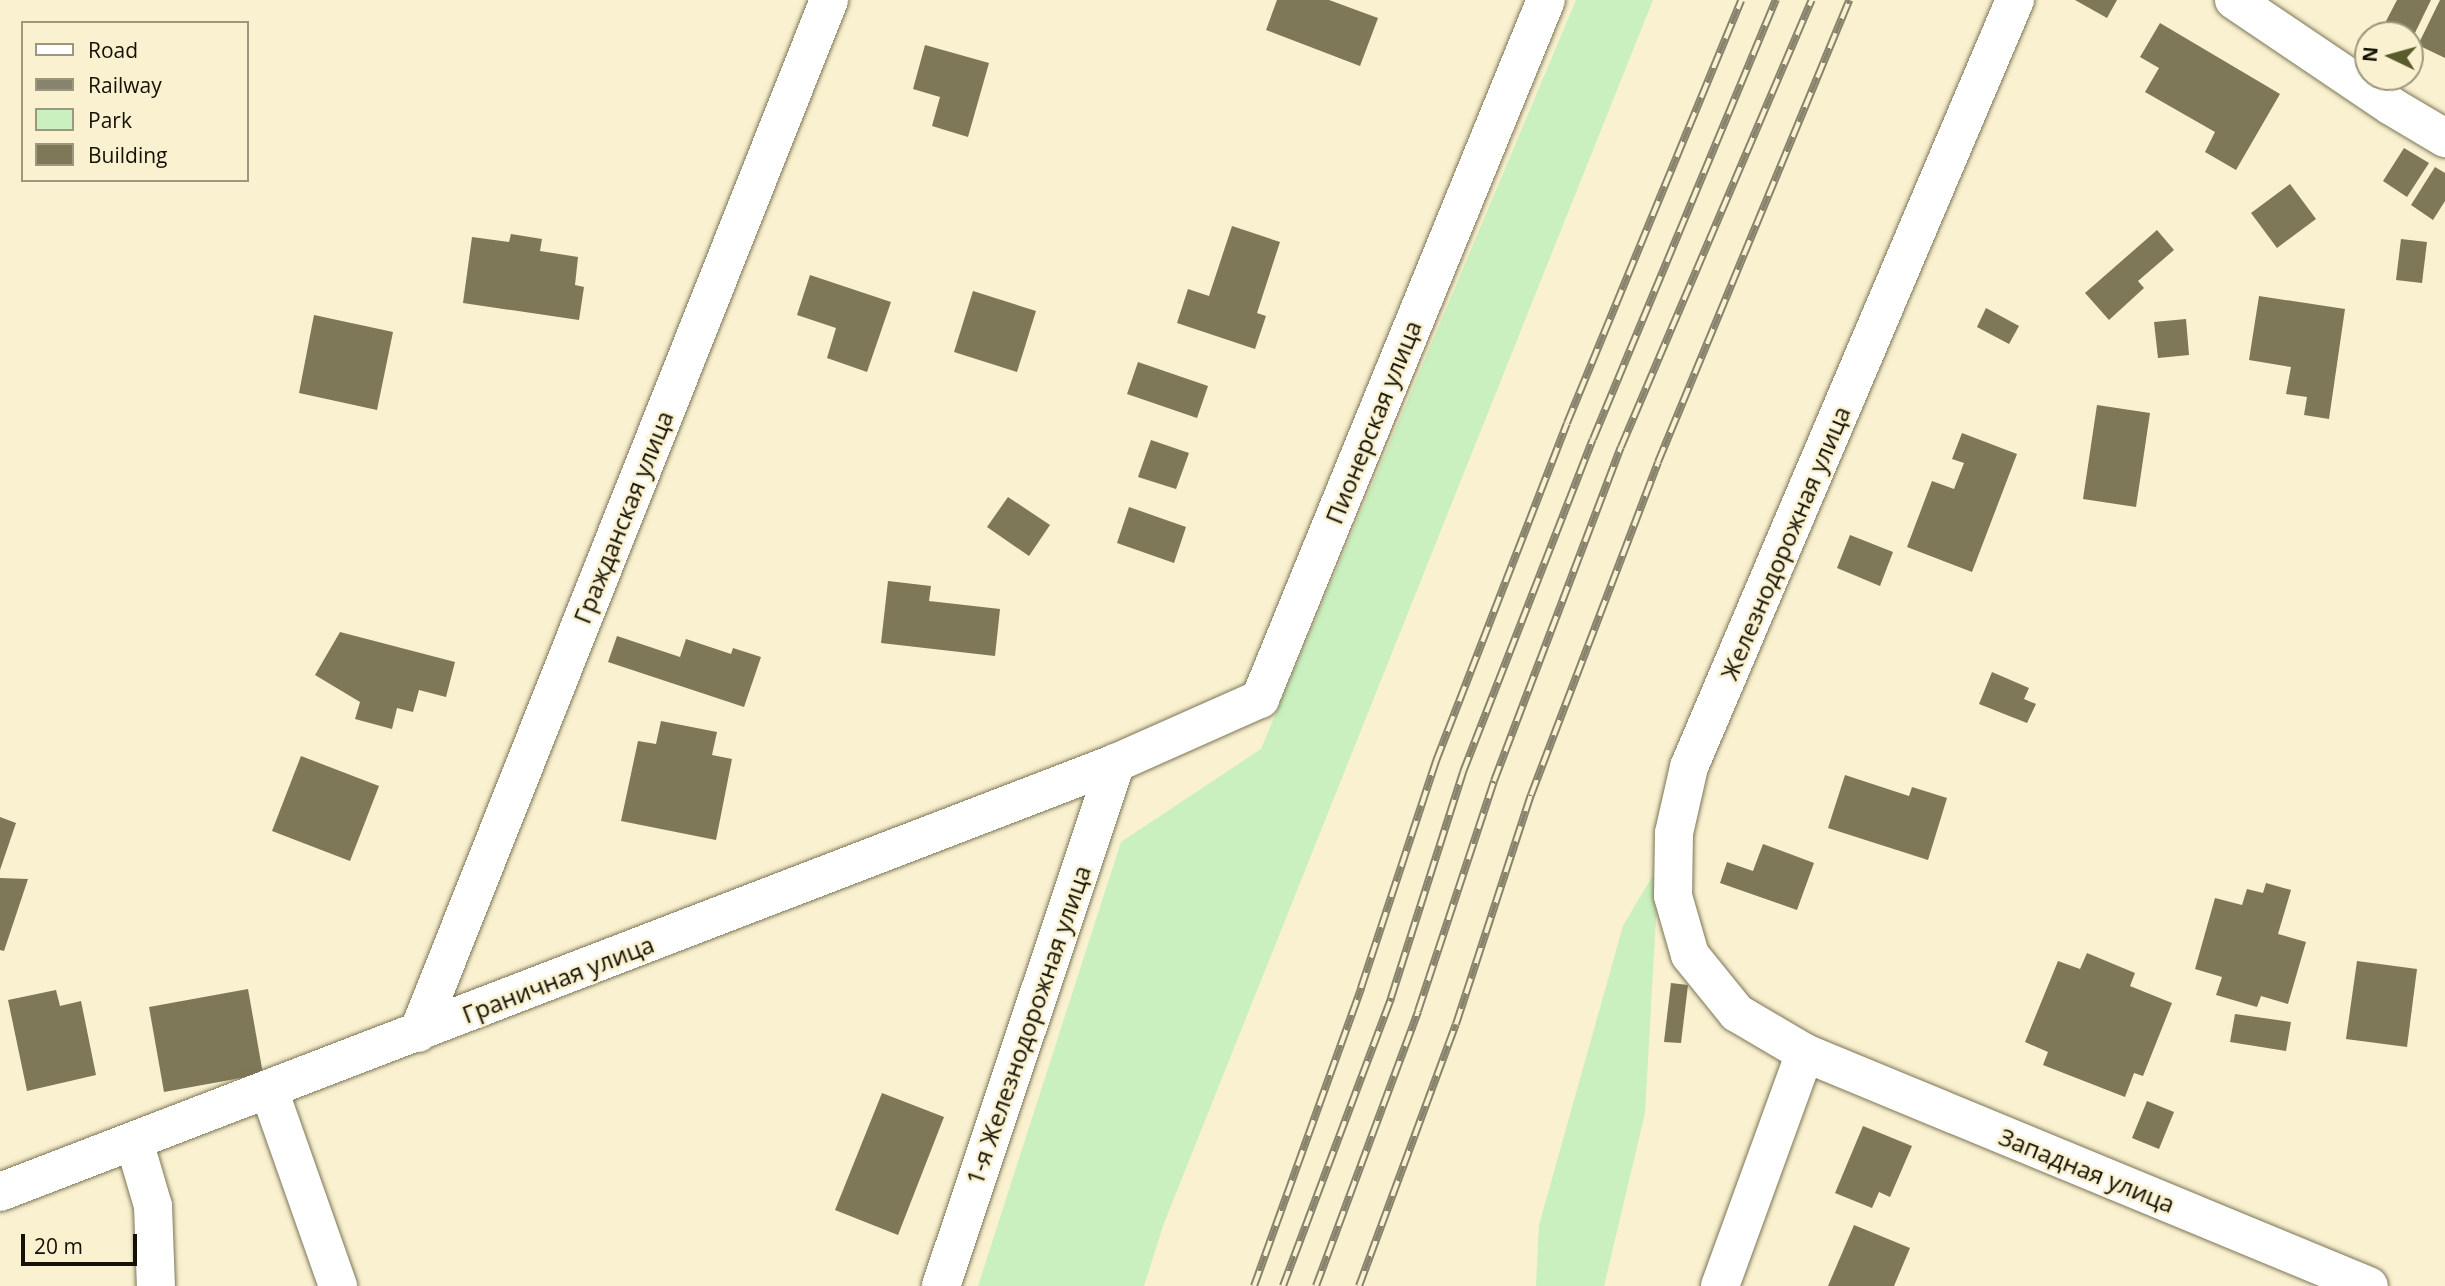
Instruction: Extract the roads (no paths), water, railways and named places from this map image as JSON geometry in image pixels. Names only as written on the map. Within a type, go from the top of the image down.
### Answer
[{"type":"street","name":"Гражданская улица","points":[[418,1033],[829,0]]},
{"type":"street","name":"Пионерская улица","points":[[1116,763],[1260,699],[1546,0]]},
{"type":"street","name":"Железнодорожная улица","points":[[1805,1053],[1737,1013],[1689,955],[1673,895],[1674,833],[1689,767],[2015,0]]},
{"type":"street","points":[[2234,0],[2391,106],[2445,138]]},
{"type":"street","name":"Граничная улица","points":[[0,1192],[1116,763]]},
{"type":"street","name":"1-я Железнодорожная улица","points":[[941,1286],[1116,763]]},
{"type":"street","points":[[1720,1286],[1805,1053]]},
{"type":"street","name":"Западная улица","points":[[1805,1053],[2369,1286]]},
{"type":"street","points":[[269,1090],[338,1286]]},
{"type":"street","points":[[134,1141],[153,1206],[156,1286]]},
{"type":"railway","points":[[1254,1286],[1361,988],[1436,761],[1567,423],[1741,0]]},
{"type":"railway","points":[[1283,1286],[1391,998],[1463,772],[1593,439],[1776,0]]},
{"type":"railway","points":[[1316,1286],[1418,1011],[1494,781],[1621,447],[1812,0]]},
{"type":"railway","points":[[1359,1286],[1456,1024],[1531,795],[1658,462],[1849,0]]}]
